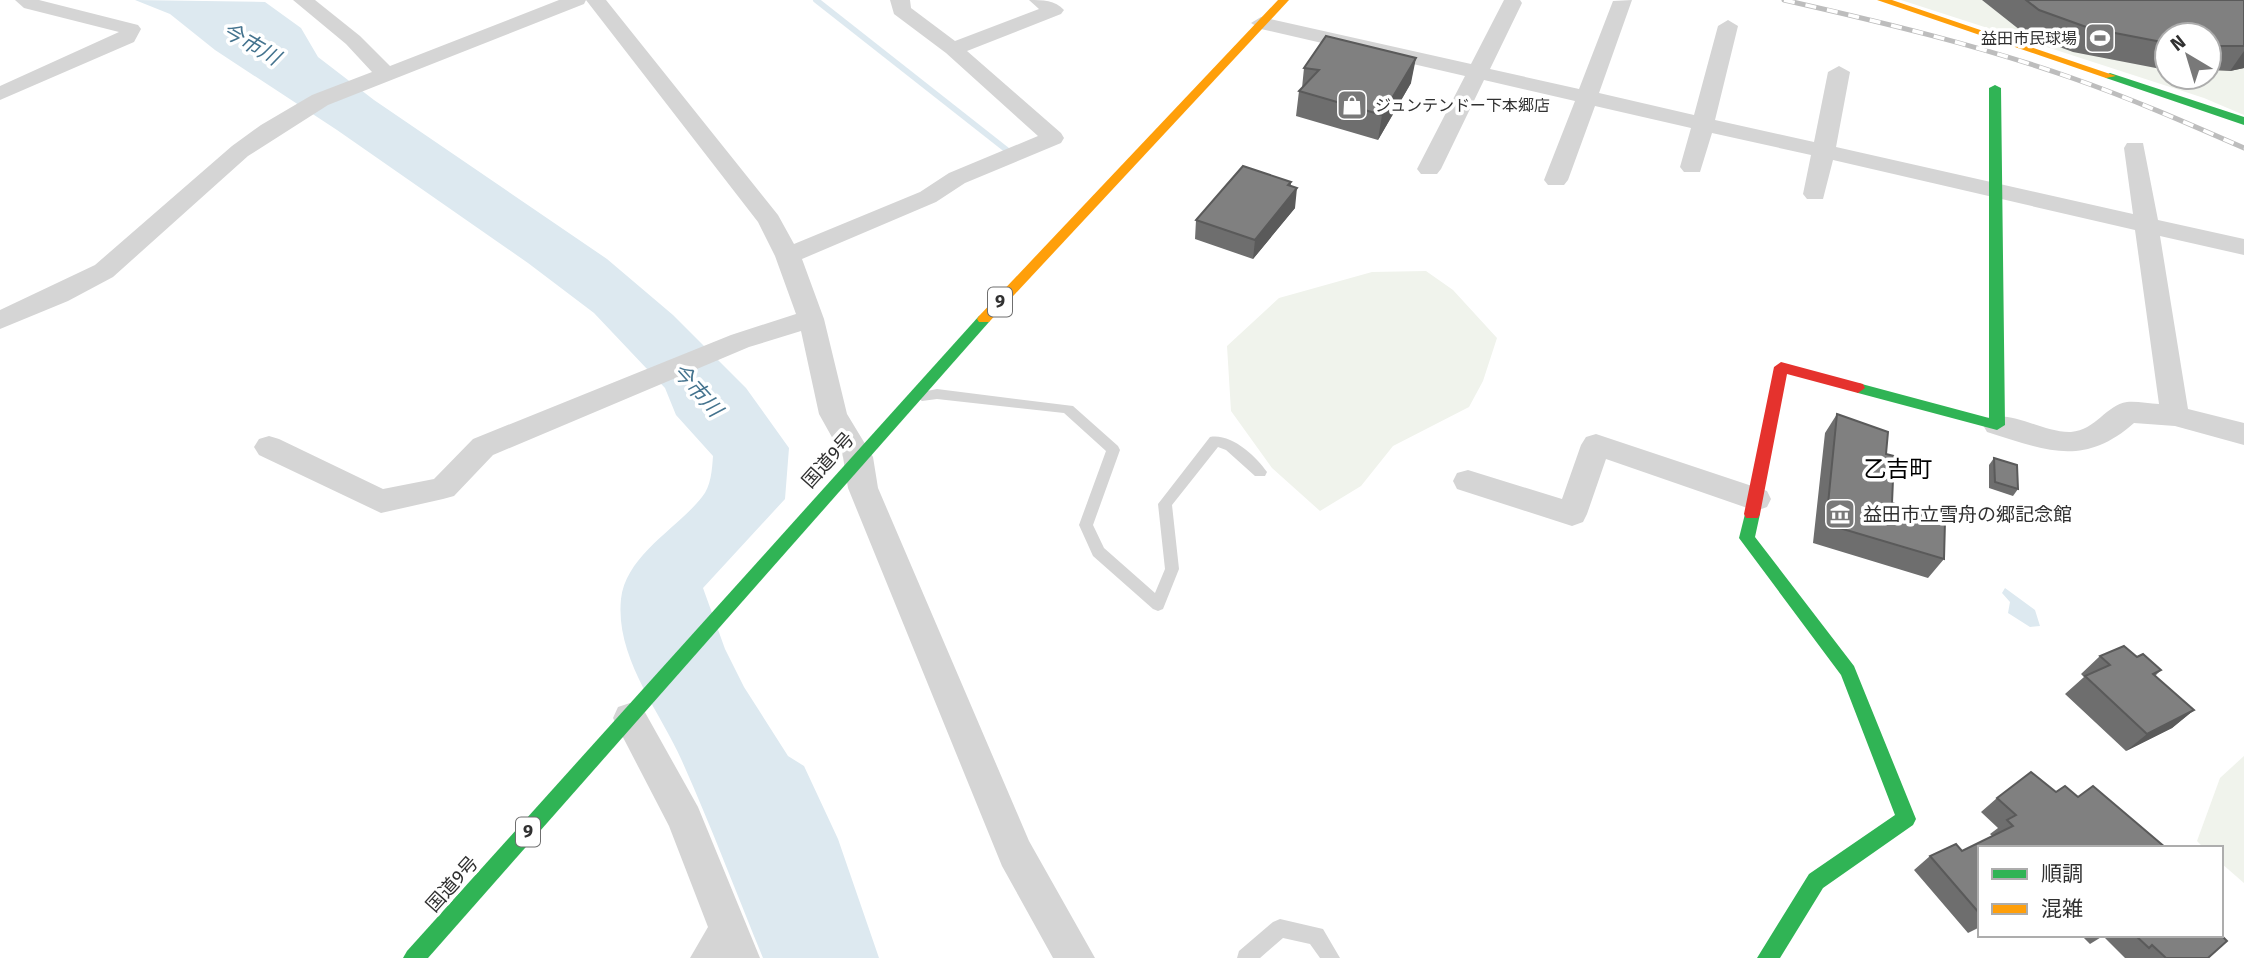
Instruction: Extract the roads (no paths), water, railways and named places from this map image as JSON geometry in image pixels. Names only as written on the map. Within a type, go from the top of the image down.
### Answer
[{"type":"main road","name":"国道9号","points":[[414,958],[636,712],[858,457],[1284,0]]},
{"type":"main road","points":[[1882,0],[2244,121]]},
{"type":"main road","points":[[1768,958],[1816,881],[1906,819],[1848,671],[1747,538],[1781,367],[1997,425],[1995,88]]},
{"type":"street","points":[[0,94],[127,38],[131,29],[31,4],[25,0]]},
{"type":"street","points":[[303,0],[353,40],[377,77]]},
{"type":"street","points":[[0,320],[59,295],[104,271],[240,151],[289,117],[377,77],[577,0]]},
{"type":"street","points":[[596,0],[769,220],[789,256],[811,319],[833,414],[858,457],[863,488],[899,568],[1015,853],[1075,958]]},
{"type":"street","points":[[789,256],[928,197],[957,178],[1053,138],[953,49],[901,10],[900,0]]},
{"type":"street","points":[[953,49],[1054,10],[1039,0]]},
{"type":"street","points":[[1556,180],[1623,2]]},
{"type":"street","points":[[1429,169],[1479,74],[1512,3]]},
{"type":"street","points":[[1261,23],[2244,247]]},
{"type":"street","points":[[1692,167],[1728,26]]},
{"type":"street","points":[[1815,194],[1839,72]]},
{"type":"street","points":[[2135,148],[2175,416]]},
{"type":"street","points":[[269,447],[381,501],[443,488],[483,447],[730,345],[811,319]]},
{"type":"street","points":[[1997,425],[2054,441],[2086,442],[2106,434],[2128,412],[2175,416],[2244,434]]},
{"type":"street","points":[[1468,481],[1572,514],[1596,445],[1756,499]]},
{"type":"street","points":[[636,712],[685,819],[727,949]]},
{"type":"lane","points":[[913,397],[937,394],[1068,410],[1088,426],[1113,450],[1086,525],[1098,552],[1158,605],[1172,569],[1165,504],[1214,441],[1231,446],[1260,471]]},
{"type":"lane","points":[[1246,958],[1280,928],[1316,936],[1331,958]]},
{"type":"water","name":"今市川","points":[[135,0],[265,2],[301,28],[318,57],[374,100],[607,259],[673,315],[746,388],[789,448],[785,499],[703,588],[725,649],[744,687],[788,756],[804,766],[838,839],[879,958],[763,958],[682,761],[632,663],[621,621],[621,599],[625,583],[642,556],[705,493],[712,467],[713,456],[676,415],[665,388],[594,313],[528,263],[337,130],[215,50],[170,14]]},
{"type":"water","points":[[2005,588],[2035,610],[2040,626],[2030,627],[2008,613],[2010,602],[2002,593]]},
{"type":"waterway","points":[[816,0],[1008,151]]},
{"type":"railway","points":[[1784,0],[1929,35],[2037,66],[2137,102],[2244,148]]},
{"type":"place","name":"益田市民球場","points":[[2100,38]]},
{"type":"place","name":"ジュンテンドー下本郷店","points":[[1352,105]]},
{"type":"place","name":"益田市立雪舟の郷記念館","points":[[1840,514]]},
{"type":"district","name":"乙吉町","points":[[1898,469]]}]
